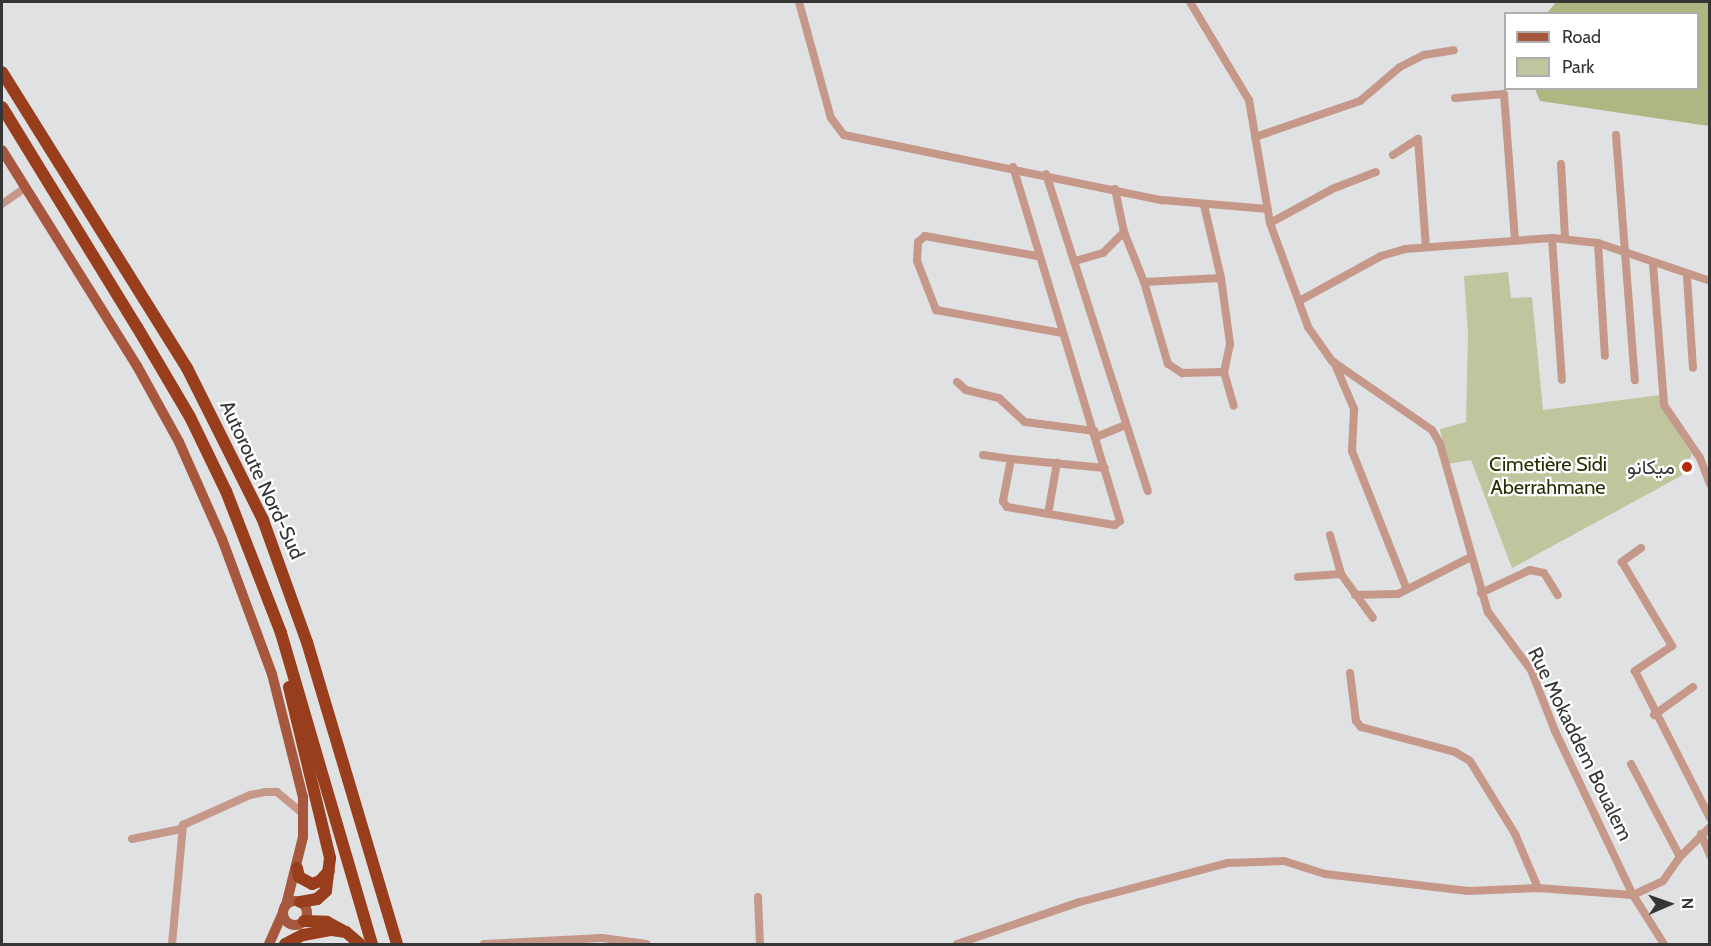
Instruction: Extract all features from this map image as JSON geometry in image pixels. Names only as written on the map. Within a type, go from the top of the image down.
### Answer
[{"type":"highway","name":"Autoroute Nord-Sud","points":[[2,72],[187,368],[263,520],[307,642],[397,945]]},
{"type":"highway","name":"Autoroute Nord-Sud","points":[[2,107],[190,417],[242,529],[281,633],[372,945]]},
{"type":"highway","points":[[281,633],[306,768],[330,870],[326,891],[317,899],[300,902]]},
{"type":"highway","points":[[297,868],[299,877],[312,884],[320,881],[330,870]]},
{"type":"highway","points":[[300,923],[327,922],[346,933],[360,945]]},
{"type":"highway","points":[[285,945],[313,932],[346,933]]},
{"type":"main road","points":[[2,150],[137,366],[184,453],[222,539],[272,674],[299,777],[304,815],[297,868],[271,940]]},
{"type":"main road","points":[[271,940],[300,923],[307,911],[291,886]]},
{"type":"main road","points":[[284,909],[300,902]]},
{"type":"main road","points":[[284,909],[288,923],[300,923]]},
{"type":"street","points":[[799,2],[831,118],[844,135],[1204,205],[1268,209]]},
{"type":"street","name":"Rue Mokaddem Boualem","points":[[1190,2],[1244,87],[1270,222],[1301,300],[1308,327],[1321,351],[1334,362],[1432,430],[1445,462],[1488,612],[1531,670],[1556,731],[1633,895],[1664,945]]},
{"type":"street","points":[[1255,137],[1360,101],[1400,68],[1424,55],[1454,50]]},
{"type":"street","points":[[1455,98],[1504,94],[1515,241]]},
{"type":"street","points":[[1616,135],[1635,380]]},
{"type":"street","points":[[1393,155],[1418,140],[1426,247]]},
{"type":"street","points":[[1561,164],[1565,239]]},
{"type":"street","points":[[1011,459],[1004,505],[1115,525],[1120,516],[1037,256],[1013,167]]},
{"type":"street","points":[[1270,222],[1332,189],[1376,172]]},
{"type":"street","points":[[1046,174],[1148,491]]},
{"type":"street","points":[[2,204],[25,188]]},
{"type":"street","points":[[1115,189],[1124,232],[1144,282],[1168,364],[1182,373],[1224,372]]},
{"type":"street","points":[[1204,205],[1221,278],[1230,344],[1224,372],[1234,406]]},
{"type":"street","points":[[1075,261],[1103,253],[1124,232]]},
{"type":"street","points":[[1037,256],[925,236],[918,242],[917,261],[936,310],[1061,333]]},
{"type":"street","points":[[1552,238],[1562,380]]},
{"type":"street","points":[[1301,300],[1381,256],[1426,247],[1552,238],[1598,243],[1687,276],[1710,280]]},
{"type":"street","points":[[1598,243],[1605,356]]},
{"type":"street","points":[[1653,264],[1664,405],[1700,458],[1710,484]]},
{"type":"street","points":[[1687,276],[1693,368]]},
{"type":"street","points":[[1144,282],[1221,278]]},
{"type":"street","points":[[1334,362],[1354,409],[1352,451],[1407,590]]},
{"type":"street","points":[[957,382],[966,390],[999,398],[1025,422],[1095,434],[1126,425]]},
{"type":"street","points":[[983,455],[1105,468]]},
{"type":"street","points":[[1700,458],[1710,456]]},
{"type":"street","points":[[1048,514],[1057,463]]},
{"type":"street","points":[[1330,535],[1341,574],[1373,618]]},
{"type":"street","points":[[1641,548],[1622,562],[1672,646],[1635,671],[1654,715],[1710,818]]},
{"type":"street","points":[[1355,595],[1407,590],[1471,557]]},
{"type":"street","points":[[1481,593],[1530,570],[1544,573],[1558,595]]},
{"type":"street","points":[[1298,577],[1341,574]]},
{"type":"street","points":[[1350,673],[1356,721],[1361,727],[1455,752],[1470,761],[1515,834],[1538,888]]},
{"type":"street","points":[[1654,715],[1693,687]]},
{"type":"street","points":[[1631,764],[1680,857]]},
{"type":"street","points":[[172,945],[181,829],[188,820],[265,792],[277,792],[304,815]]},
{"type":"street","points":[[957,945],[1080,902],[1227,862],[1284,861],[1325,874],[1468,891],[1538,888],[1633,895],[1663,881],[1680,857],[1710,827]]},
{"type":"street","points":[[132,839],[181,829]]},
{"type":"street","points":[[1701,834],[1710,855]]},
{"type":"street","points":[[758,897],[760,945]]},
{"type":"street","points":[[484,945],[602,938],[647,945]]},
{"type":"green space","points":[[1556,2],[1709,2],[1709,126],[1540,101],[1535,90],[1699,90],[1699,12],[1548,12]]},
{"type":"green space","name":"Cimetière Sidi Aberrahmane","points":[[1508,272],[1511,298],[1532,297],[1543,410],[1661,395],[1662,408],[1692,454],[1681,476],[1512,568],[1471,460],[1447,464],[1440,429],[1466,422],[1468,333],[1464,276]]},
{"type":"place","name":"ميكانو","points":[[1687,467]]}]
